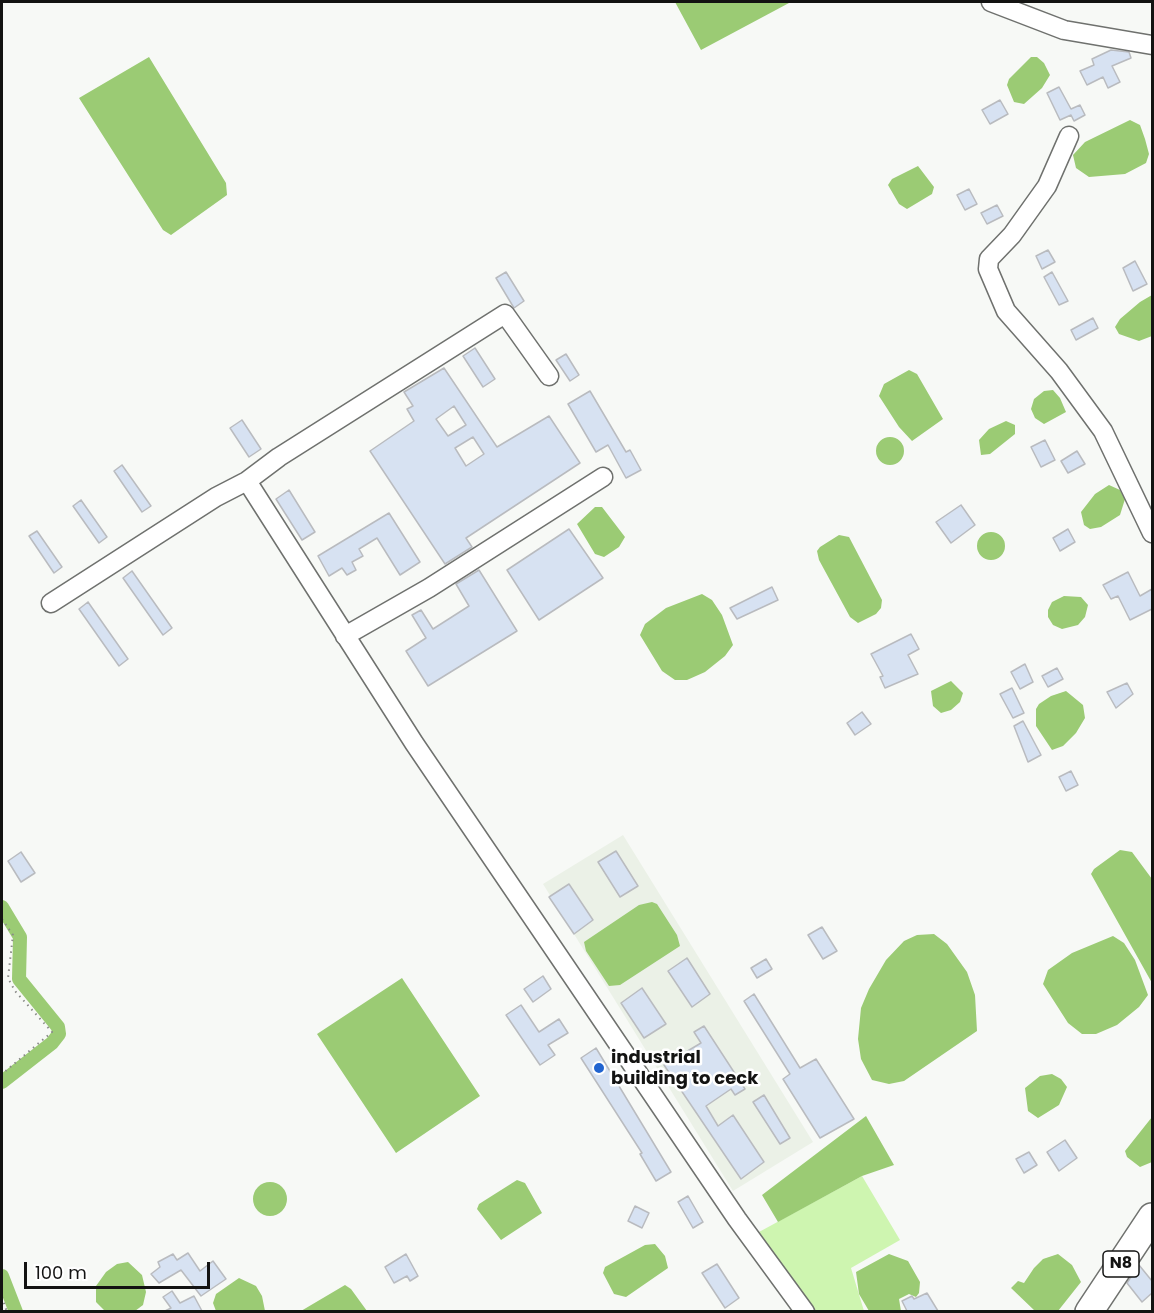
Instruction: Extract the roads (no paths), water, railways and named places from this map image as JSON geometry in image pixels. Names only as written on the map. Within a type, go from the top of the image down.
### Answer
[{"type":"highway","name":"N8","points":[[1089,1311],[1152,1217]]},
{"type":"street","points":[[991,2],[1064,30],[1152,45]]},
{"type":"street","points":[[1069,136],[1047,186],[1012,235],[989,259],[988,269],[1006,310],[1059,371],[1103,431],[1152,533]]},
{"type":"street","points":[[51,603],[216,497],[247,481],[299,444],[505,314],[549,376]]},
{"type":"street","points":[[345,636],[429,588],[603,477]]},
{"type":"street","points":[[247,481],[345,636],[737,1219],[805,1311]]},
{"type":"waterway","points":[[2,907],[20,937],[19,979],[58,1027],[59,1034],[52,1043],[2,1082]]},
{"type":"waterway","points":[[2,1276],[16,1312]]},
{"type":"place","name":"industrial building to ceck","points":[[599,1068]]}]
